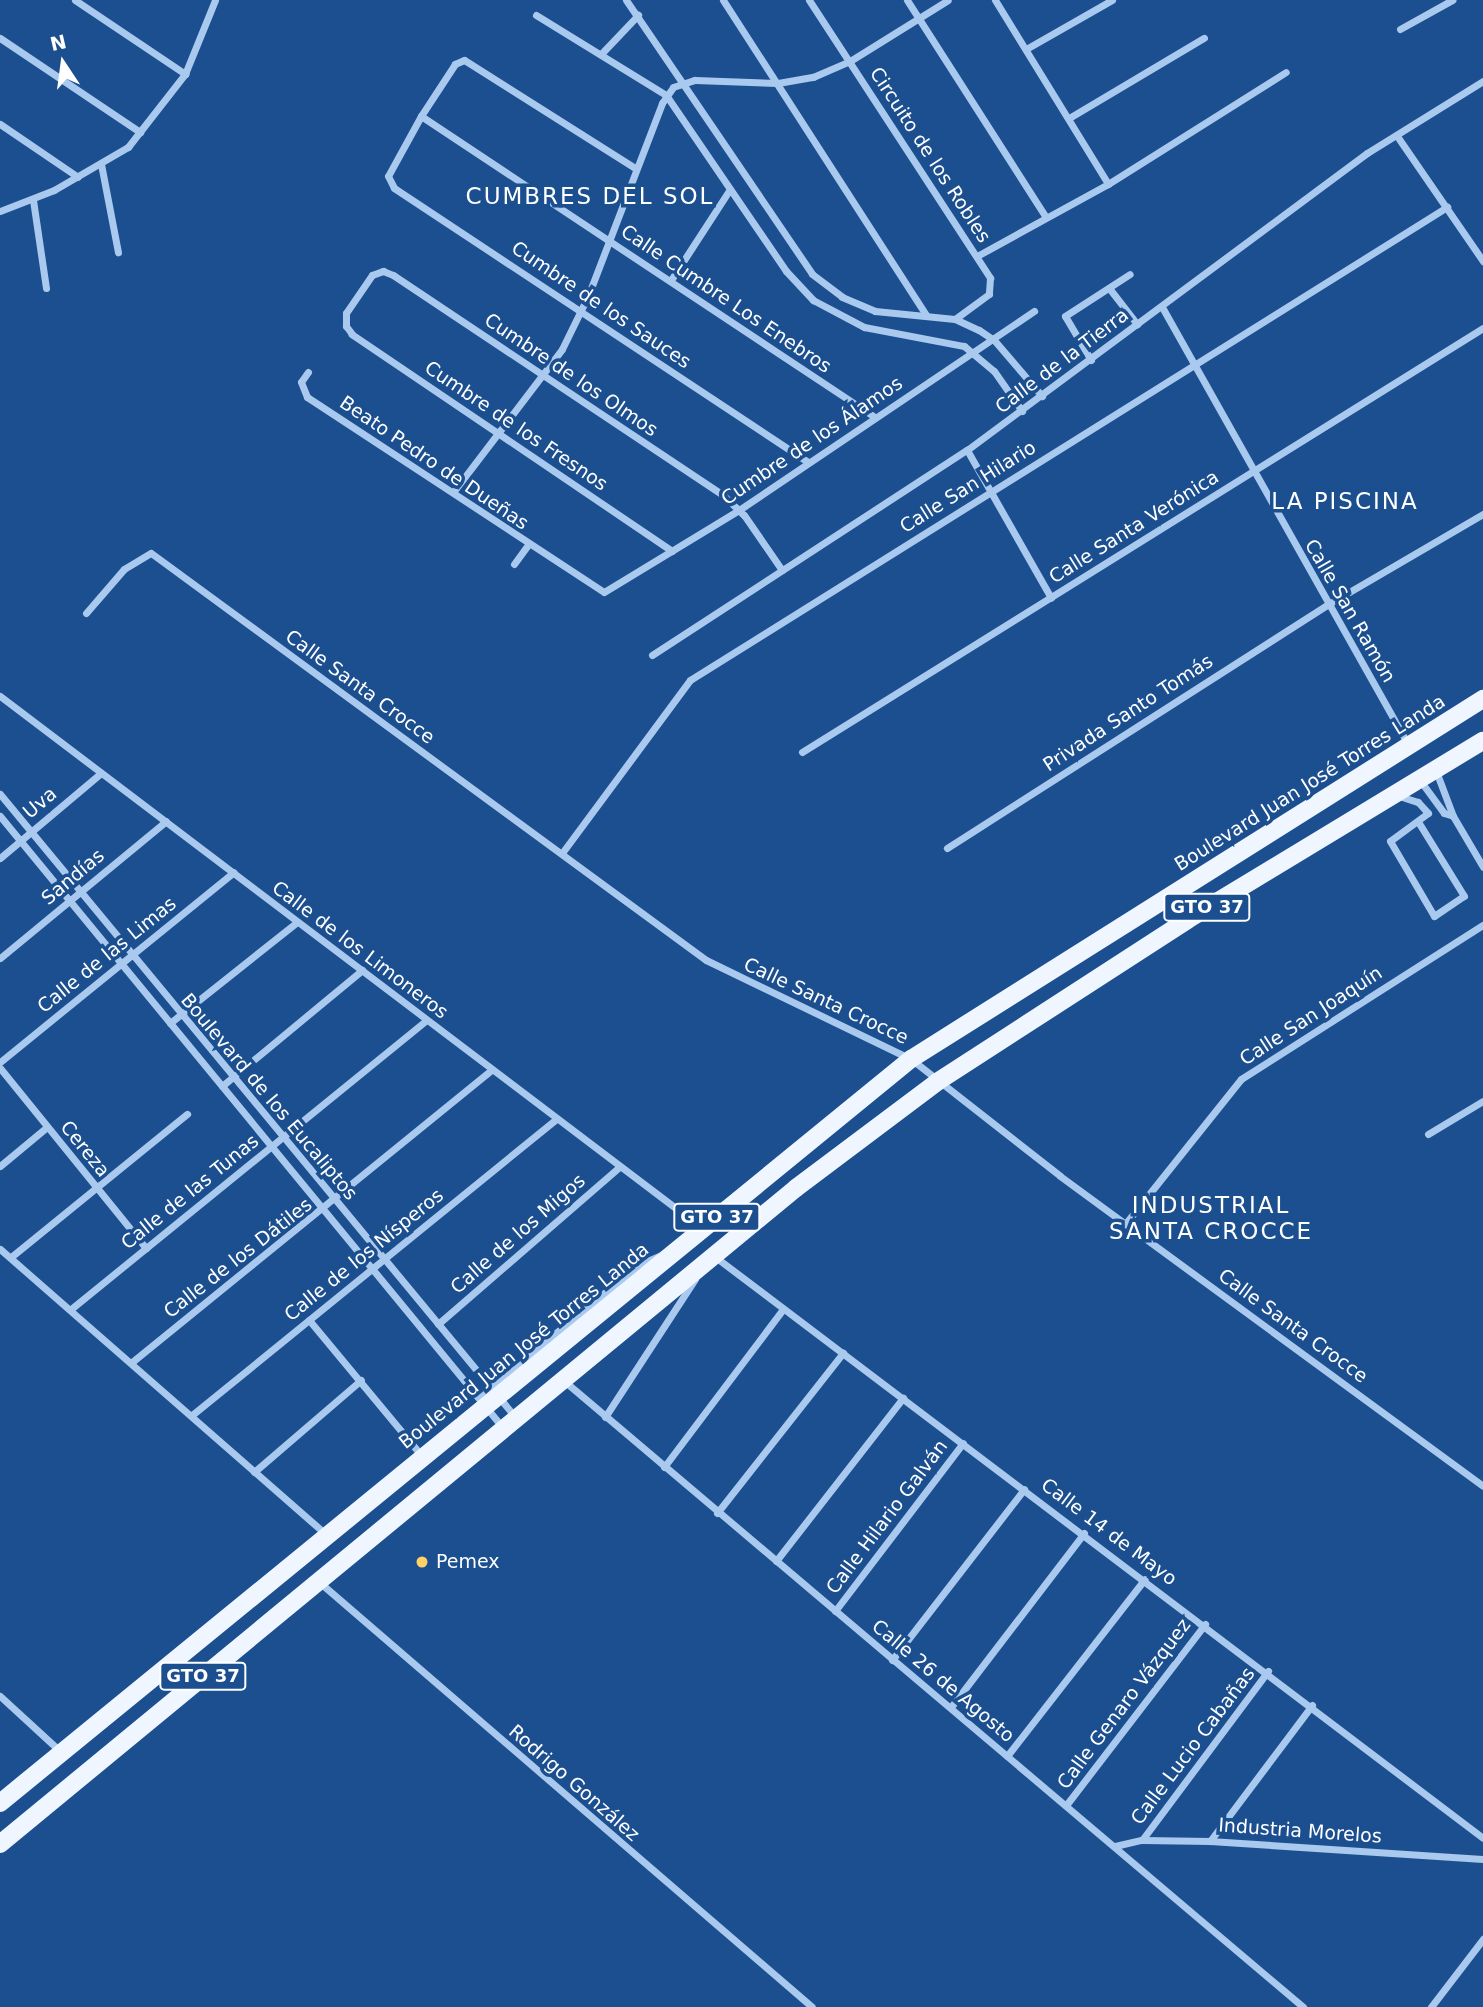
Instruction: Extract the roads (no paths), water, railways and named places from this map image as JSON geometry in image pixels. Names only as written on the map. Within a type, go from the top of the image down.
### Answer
[{"type":"main road","name":"Boulevard Juan José Torres Landa","points":[[0,1803],[422,1456],[488,1397],[672,1253],[911,1059],[1483,699]]},
{"type":"main road","name":"GTO 37","points":[[0,1844],[710,1258],[937,1082],[1186,920],[1483,741]]},
{"type":"street","points":[[75,0],[186,74]]},
{"type":"street","points":[[626,0],[684,81],[812,274],[842,297],[875,311],[955,319],[994,340],[1042,396]]},
{"type":"street","points":[[723,0],[926,315]]},
{"type":"street","name":"Circuito de los Robles","points":[[809,0],[977,256],[992,287],[982,302],[955,319]]},
{"type":"street","points":[[907,0],[1046,217]]},
{"type":"street","points":[[454,491],[545,376],[581,310],[666,95],[684,81],[778,83],[813,77],[850,61],[948,0]]},
{"type":"street","points":[[995,0],[1108,184]]},
{"type":"street","points":[[1026,49],[1112,0]]},
{"type":"street","points":[[1400,29],[1452,0]]},
{"type":"street","points":[[0,211],[33,200],[128,147],[186,74],[212,2]]},
{"type":"street","points":[[536,15],[666,95],[793,281],[820,304],[864,327],[933,337],[975,354],[994,371],[1022,411]]},
{"type":"street","points":[[601,54],[638,15]]},
{"type":"street","points":[[0,38],[140,132]]},
{"type":"street","points":[[1069,118],[1204,38]]},
{"type":"street","points":[[421,116],[456,64],[469,60],[635,168]]},
{"type":"street","points":[[977,256],[1108,184],[1286,72]]},
{"type":"street","name":"Calle de la Tierra","points":[[652,655],[967,450],[1163,307],[1333,178],[1483,81]]},
{"type":"street","name":"Cumbre de los Sauces","points":[[421,116],[389,169],[394,187],[808,462]]},
{"type":"street","name":"Calle Cumbre Los Enebros","points":[[421,116],[873,416]]},
{"type":"street","points":[[0,124],[78,177]]},
{"type":"street","points":[[1397,136],[1483,261]]},
{"type":"street","points":[[101,164],[118,252]]},
{"type":"street","points":[[671,280],[730,189]]},
{"type":"street","points":[[33,200],[46,288]]},
{"type":"street","name":"Calle San Hilario","points":[[562,853],[690,680],[1447,207]]},
{"type":"street","points":[[1475,249],[1483,244]]},
{"type":"street","name":"Cumbre de los Olmos","points":[[346,326],[346,313],[372,275],[383,271],[545,376],[739,510],[782,570]]},
{"type":"street","points":[[1091,360],[1065,316],[1130,274]]},
{"type":"street","points":[[1109,288],[1137,324]]},
{"type":"street","name":"Calle San Ramón","points":[[1163,307],[1327,605],[1409,746]]},
{"type":"street","name":"Cumbre de los Álamos","points":[[604,592],[739,510],[873,416],[975,354],[1034,311]]},
{"type":"street","name":"Cumbre de los Fresnos","points":[[346,326],[672,551]]},
{"type":"street","name":"Calle Santa Verónica","points":[[802,752],[1483,328]]},
{"type":"street","name":"Beato Pedro de Dueñas","points":[[308,372],[301,382],[307,397],[454,491],[528,545],[604,592]]},
{"type":"street","points":[[967,450],[1051,598]]},
{"type":"street","name":"Privada Santo Tomás","points":[[947,848],[1327,605],[1483,514]]},
{"type":"street","points":[[514,564],[528,545]]},
{"type":"street","name":"Calle Santa Crocce","points":[[86,612],[124,569],[150,553],[706,960],[911,1059],[937,1082],[1483,1486]]},
{"type":"street","name":"Calle de los Limoneros","points":[[0,696],[702,1228]]},
{"type":"street","points":[[1435,769],[1453,816],[1483,867]]},
{"type":"street","name":"Uva","points":[[0,858],[101,773]]},
{"type":"street","points":[[1419,778],[1444,813],[1453,816]]},
{"type":"street","name":"Boulevard de los Eucaliptos","points":[[0,794],[438,1324],[488,1397],[510,1423]]},
{"type":"street","points":[[1392,794],[1425,808],[1426,818],[1419,822],[1390,841],[1434,916],[1464,896],[1419,822]]},
{"type":"street","name":"Boulevard de los Eucaliptos","points":[[0,816],[373,1269],[510,1423]]},
{"type":"street","name":"Sandías","points":[[0,958],[166,821]]},
{"type":"street","name":"Calle de las Limas","points":[[0,1062],[234,872]]},
{"type":"street","points":[[170,1023],[298,922]]},
{"type":"street","name":"Calle San Joaquín","points":[[1126,1223],[1241,1079],[1483,925]]},
{"type":"street","points":[[222,1086],[362,970]]},
{"type":"street","name":"Calle de las Tunas","points":[[71,1309],[426,1020]]},
{"type":"street","name":"Cereza","points":[[0,1068],[146,1248]]},
{"type":"street","name":"Calle de los Dátiles","points":[[132,1362],[324,1210],[491,1070]]},
{"type":"street","points":[[1428,1134],[1483,1101]]},
{"type":"street","points":[[11,1257],[187,1114]]},
{"type":"street","name":"Calle de los Nísperos","points":[[192,1415],[556,1119]]},
{"type":"street","points":[[0,1166],[47,1127]]},
{"type":"street","name":"Calle de los Migos","points":[[438,1324],[619,1167]]},
{"type":"street","points":[[0,1249],[327,1534]]},
{"type":"street","points":[[605,1417],[710,1258]]},
{"type":"street","name":"Calle 14 de Mayo","points":[[710,1258],[843,1353],[1145,1578],[1483,1838]]},
{"type":"street","points":[[664,1467],[783,1309]]},
{"type":"street","points":[[309,1320],[422,1456]]},
{"type":"street","points":[[717,1513],[843,1353]]},
{"type":"street","points":[[254,1472],[361,1380]]},
{"type":"street","name":"Calle 26 de Agosto","points":[[563,1380],[717,1513],[1067,1804],[1303,2007]]},
{"type":"street","points":[[776,1561],[903,1398]]},
{"type":"street","name":"Calle Hilario Galván","points":[[835,1611],[963,1443]]},
{"type":"street","points":[[892,1660],[1024,1489]]},
{"type":"street","points":[[951,1707],[1084,1533]]},
{"type":"street","points":[[1007,1756],[1145,1578]]},
{"type":"street","name":"Rodrigo González","points":[[318,1581],[812,2007]]},
{"type":"street","name":"Calle Genaro Vázquez","points":[[1067,1804],[1205,1624]]},
{"type":"street","name":"Calle Lucio Cabañas","points":[[1142,1840],[1268,1671]]},
{"type":"street","points":[[0,1696],[62,1753]]},
{"type":"street","points":[[1210,1841],[1312,1705]]},
{"type":"street","name":"Industria Morelos","points":[[1115,1846],[1142,1840],[1210,1841],[1483,1859]]},
{"type":"street","points":[[1431,2007],[1483,1940]]},
{"type":"place","name":"Pemex","points":[[422,1562]]},
{"type":"district","name":"CUMBRES DEL SOL","points":[[590,196]]},
{"type":"district","name":"LA PISCINA","points":[[1345,501]]},
{"type":"district","name":"INDUSTRIAL SANTA CROCCE","points":[[1211,1218]]}]
